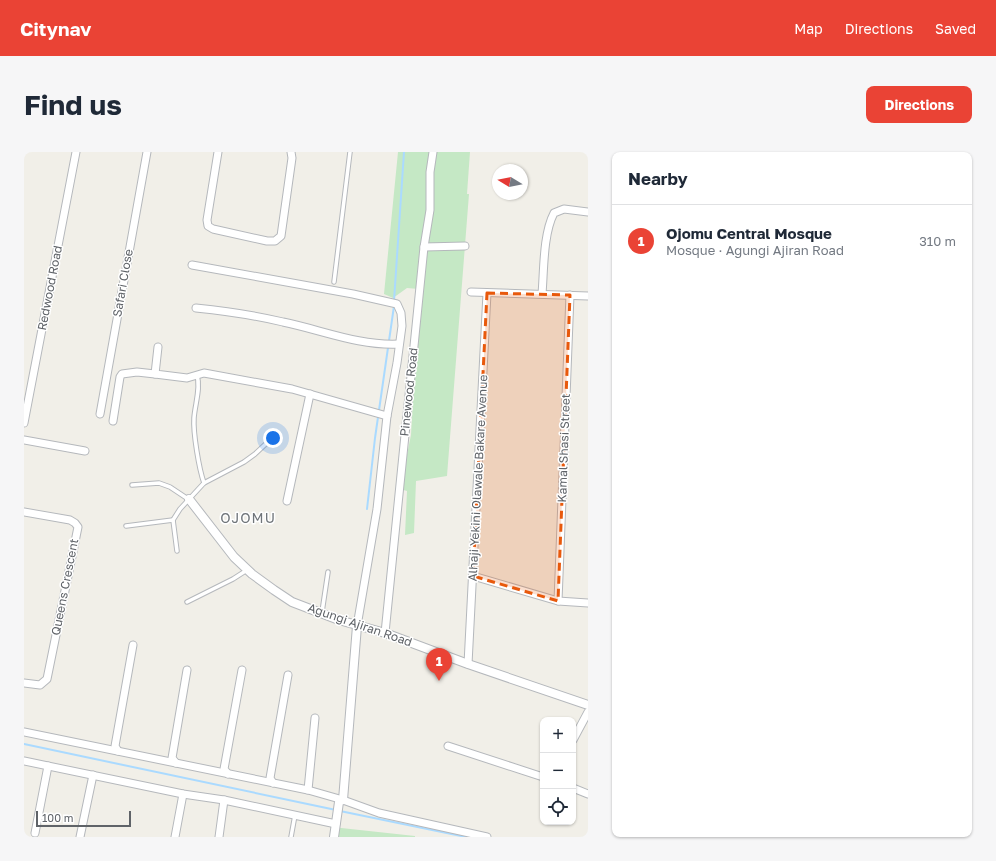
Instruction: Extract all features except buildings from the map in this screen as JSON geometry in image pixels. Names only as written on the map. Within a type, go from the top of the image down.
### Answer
[{"type":"street","name":"Redwood Road","points":[[24,423],[76,152]]},
{"type":"street","name":"Safari Close","points":[[100,414],[147,152]]},
{"type":"street","points":[[218,152],[207,220],[208,226],[212,229],[266,241],[275,241],[281,236],[292,158],[290,152]]},
{"type":"street","name":"Pinewood Road","points":[[385,632],[424,247],[430,210],[430,172],[433,152]]},
{"type":"street","points":[[542,294],[548,232],[550,221],[554,213],[564,209],[588,212]]},
{"type":"street","points":[[424,247],[465,246]]},
{"type":"street","points":[[192,265],[353,294],[393,303],[401,313],[402,326],[392,344],[387,416],[377,509],[357,626],[341,801],[334,837]]},
{"type":"street","points":[[471,292],[588,296]]},
{"type":"street","name":"Alhaji Yekini Olawale Bakare Avenue","points":[[468,664],[487,292]]},
{"type":"street","name":"Kamal Shasi Street","points":[[558,601],[570,295]]},
{"type":"street","points":[[196,308],[284,322],[359,341],[392,344]]},
{"type":"street","points":[[154,374],[158,347]]},
{"type":"street","points":[[113,421],[120,377],[122,374],[137,372],[187,378],[204,373],[292,389],[387,416]]},
{"type":"street","points":[[287,501],[310,394]]},
{"type":"street","points":[[24,440],[85,451]]},
{"type":"street","name":"Agungi Ajiran Road","points":[[189,499],[234,557],[247,570],[292,602],[357,626],[385,632],[468,664],[588,705]]},
{"type":"street","name":"Queens Crescent","points":[[24,512],[70,520],[78,527],[47,679],[40,685],[24,683]]},
{"type":"street","points":[[473,576],[558,601],[588,603]]},
{"type":"street","points":[[118,751],[115,746],[133,645]]},
{"type":"street","points":[[176,764],[172,758],[187,670]]},
{"type":"street","points":[[228,774],[224,768],[242,670]]},
{"type":"street","points":[[273,783],[270,778],[288,676]]},
{"type":"street","points":[[576,734],[588,712]]},
{"type":"street","points":[[308,790],[315,718]]},
{"type":"street","points":[[24,732],[308,790],[379,813],[487,837]]},
{"type":"street","points":[[448,746],[540,776]]},
{"type":"street","points":[[24,761],[183,794],[224,800],[336,822]]},
{"type":"street","points":[[35,832],[48,766]]},
{"type":"street","points":[[80,837],[92,775]]},
{"type":"street","points":[[576,789],[588,794]]},
{"type":"street","points":[[175,837],[183,794]]},
{"type":"street","points":[[218,837],[224,800]]},
{"type":"lane","points":[[334,282],[350,152]]},
{"type":"lane","points":[[197,375],[198,383],[194,422],[199,468],[204,483]]},
{"type":"lane","points":[[176,551],[173,520],[180,509],[204,483],[244,462],[271,439]]},
{"type":"lane","points":[[132,485],[159,484],[170,487],[189,499]]},
{"type":"lane","points":[[126,526],[173,520]]},
{"type":"lane","points":[[187,602],[233,579],[247,570]]},
{"type":"lane","points":[[322,613],[328,572]]},
{"type":"lane","points":[[292,837],[295,815]]},
{"type":"highlighted area","points":[[487,293],[570,295],[558,601],[473,576]]},
{"type":"green space","points":[[398,152],[470,152],[467,194],[469,194],[447,476],[416,481],[414,533],[405,535],[407,491],[400,489],[411,435],[419,289],[407,288],[393,298],[384,294]]},
{"type":"green space","points":[[332,827],[415,836],[415,837],[331,837]]},
{"type":"waterway","points":[[394,301],[404,152]]},
{"type":"waterway","points":[[367,509],[375,438],[394,306]]},
{"type":"waterway","points":[[24,744],[336,810]]},
{"type":"waterway","points":[[340,811],[466,837]]},
{"type":"place","name":"Ojomu Central Mosque","points":[[439,681]]},
{"type":"district","name":"OJOMU","points":[[248,518]]}]
